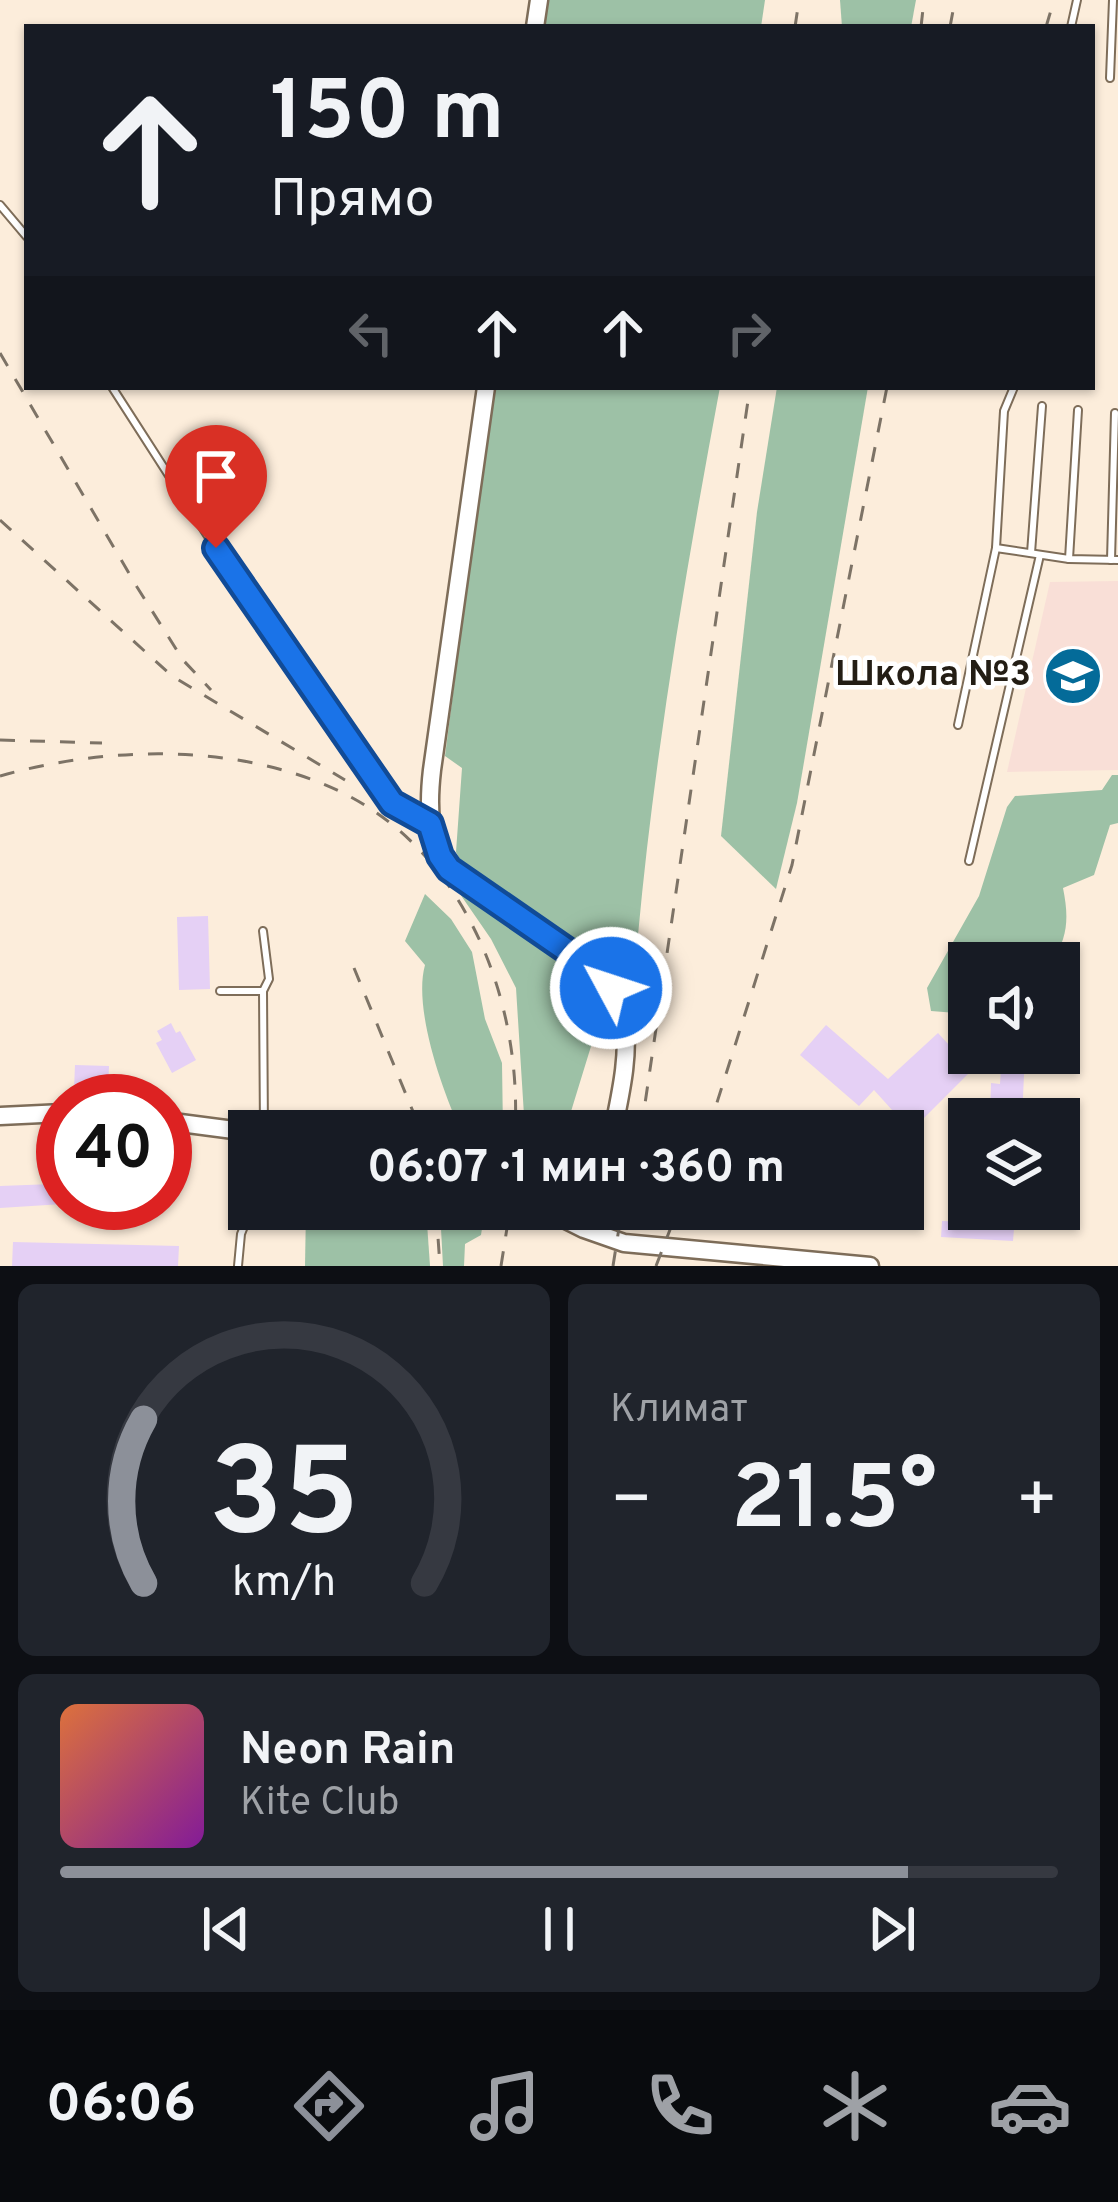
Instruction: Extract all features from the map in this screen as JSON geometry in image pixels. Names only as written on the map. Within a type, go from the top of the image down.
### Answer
[{"type":"street","points":[[486,390],[432,770],[430,824],[449,869],[588,965],[611,988],[623,1014],[626,1041],[616,1110]]},
{"type":"street","points":[[0,1116],[36,1114]]},
{"type":"street","points":[[192,1125],[228,1129]]},
{"type":"street","points":[[587,1230],[624,1243],[710,1260],[871,1266]]},
{"type":"lane","points":[[1110,78],[1113,0]]},
{"type":"lane","points":[[0,206],[24,234]]},
{"type":"lane","points":[[114,390],[240,586],[366,768],[392,803],[430,824]]},
{"type":"lane","points":[[958,724],[996,548],[1004,411],[1013,390]]},
{"type":"lane","points":[[969,861],[1036,554],[1042,406]]},
{"type":"lane","points":[[1069,559],[1078,410]]},
{"type":"lane","points":[[996,548],[1069,559],[1115,560],[1115,413]]},
{"type":"lane","points":[[263,931],[269,979],[263,991],[264,1110]]},
{"type":"lane","points":[[220,991],[263,991]]},
{"type":"lane","points":[[238,1266],[243,1230]]},
{"type":"shaded area","name":"Школа №3","points":[[1118,581],[1118,770],[1007,772],[1050,582]]},
{"type":"green space","points":[[545,0],[765,0],[761,24],[541,24]]},
{"type":"green space","points":[[840,0],[916,0],[912,24],[842,24]]},
{"type":"green space","points":[[492,390],[719,390],[673,660],[638,935],[603,959],[465,870],[456,852],[462,768],[445,756]]},
{"type":"green space","points":[[777,390],[867,390],[797,803],[776,889],[721,836],[757,512]]},
{"type":"green space","points":[[1112,775],[1118,775],[1118,823],[1110,825],[1094,875],[1063,888],[1066,927],[1062,942],[953,942],[979,896],[1007,807],[1015,796],[1102,790]]},
{"type":"green space","points":[[464,889],[581,975],[596,993],[600,1017],[571,1110],[524,1110],[516,988],[491,939],[460,894]]},
{"type":"green space","points":[[425,894],[451,919],[472,952],[485,1019],[502,1063],[503,1110],[453,1110],[426,1026],[425,965],[405,941]]},
{"type":"green space","points":[[948,951],[948,1012],[931,1011],[927,988]]},
{"type":"green space","points":[[306,1230],[427,1230],[430,1266],[305,1266]]},
{"type":"green space","points":[[441,1230],[482,1230],[465,1244],[464,1266],[443,1266]]},
{"type":"building","points":[[208,916],[210,989],[179,990],[177,917]]},
{"type":"building","points":[[171,1023],[196,1060],[172,1073],[156,1043],[162,1040],[157,1031]]},
{"type":"building","points":[[826,1025],[888,1079],[938,1033],[948,1044],[948,1074],[968,1074],[924,1118],[924,1110],[892,1110],[874,1090],[859,1106],[800,1055]]},
{"type":"building","points":[[75,1065],[109,1066],[109,1074],[75,1074]]},
{"type":"building","points":[[1001,1074],[1024,1074],[1023,1098],[991,1098],[991,1083],[1000,1084]]},
{"type":"building","points":[[36,1185],[36,1206],[0,1208],[0,1186]]},
{"type":"building","points":[[942,1221],[948,1221],[948,1230],[1014,1230],[1013,1241],[941,1237]]},
{"type":"building","points":[[13,1242],[179,1246],[178,1266],[12,1266]]},
{"type":"railway","points":[[795,24],[799,0]]},
{"type":"railway","points":[[921,24],[924,0]]},
{"type":"railway","points":[[951,24],[955,0]]},
{"type":"railway","points":[[1047,24],[1054,0]]},
{"type":"railway","points":[[0,353],[137,587],[183,660],[211,690]]},
{"type":"railway","points":[[644,1110],[750,390]]},
{"type":"railway","points":[[715,1110],[792,865],[886,390]]},
{"type":"railway","points":[[0,520],[172,676],[345,780]]},
{"type":"railway","points":[[0,740],[102,743]]},
{"type":"railway","points":[[0,776],[131,754],[222,758],[309,778],[391,823],[456,896],[479,939],[509,1034],[515,1110]]},
{"type":"railway","points":[[354,968],[412,1110]]},
{"type":"railway","points":[[437,1230],[440,1266]]},
{"type":"railway","points":[[501,1266],[507,1230]]},
{"type":"railway","points":[[613,1266],[619,1230]]},
{"type":"railway","points":[[656,1266],[670,1230]]},
{"type":"place","name":"Школа №3","points":[[1073,676]]},
{"type":"route","points":[[216,548],[392,803],[430,824],[449,869],[588,965],[611,988]]}]
